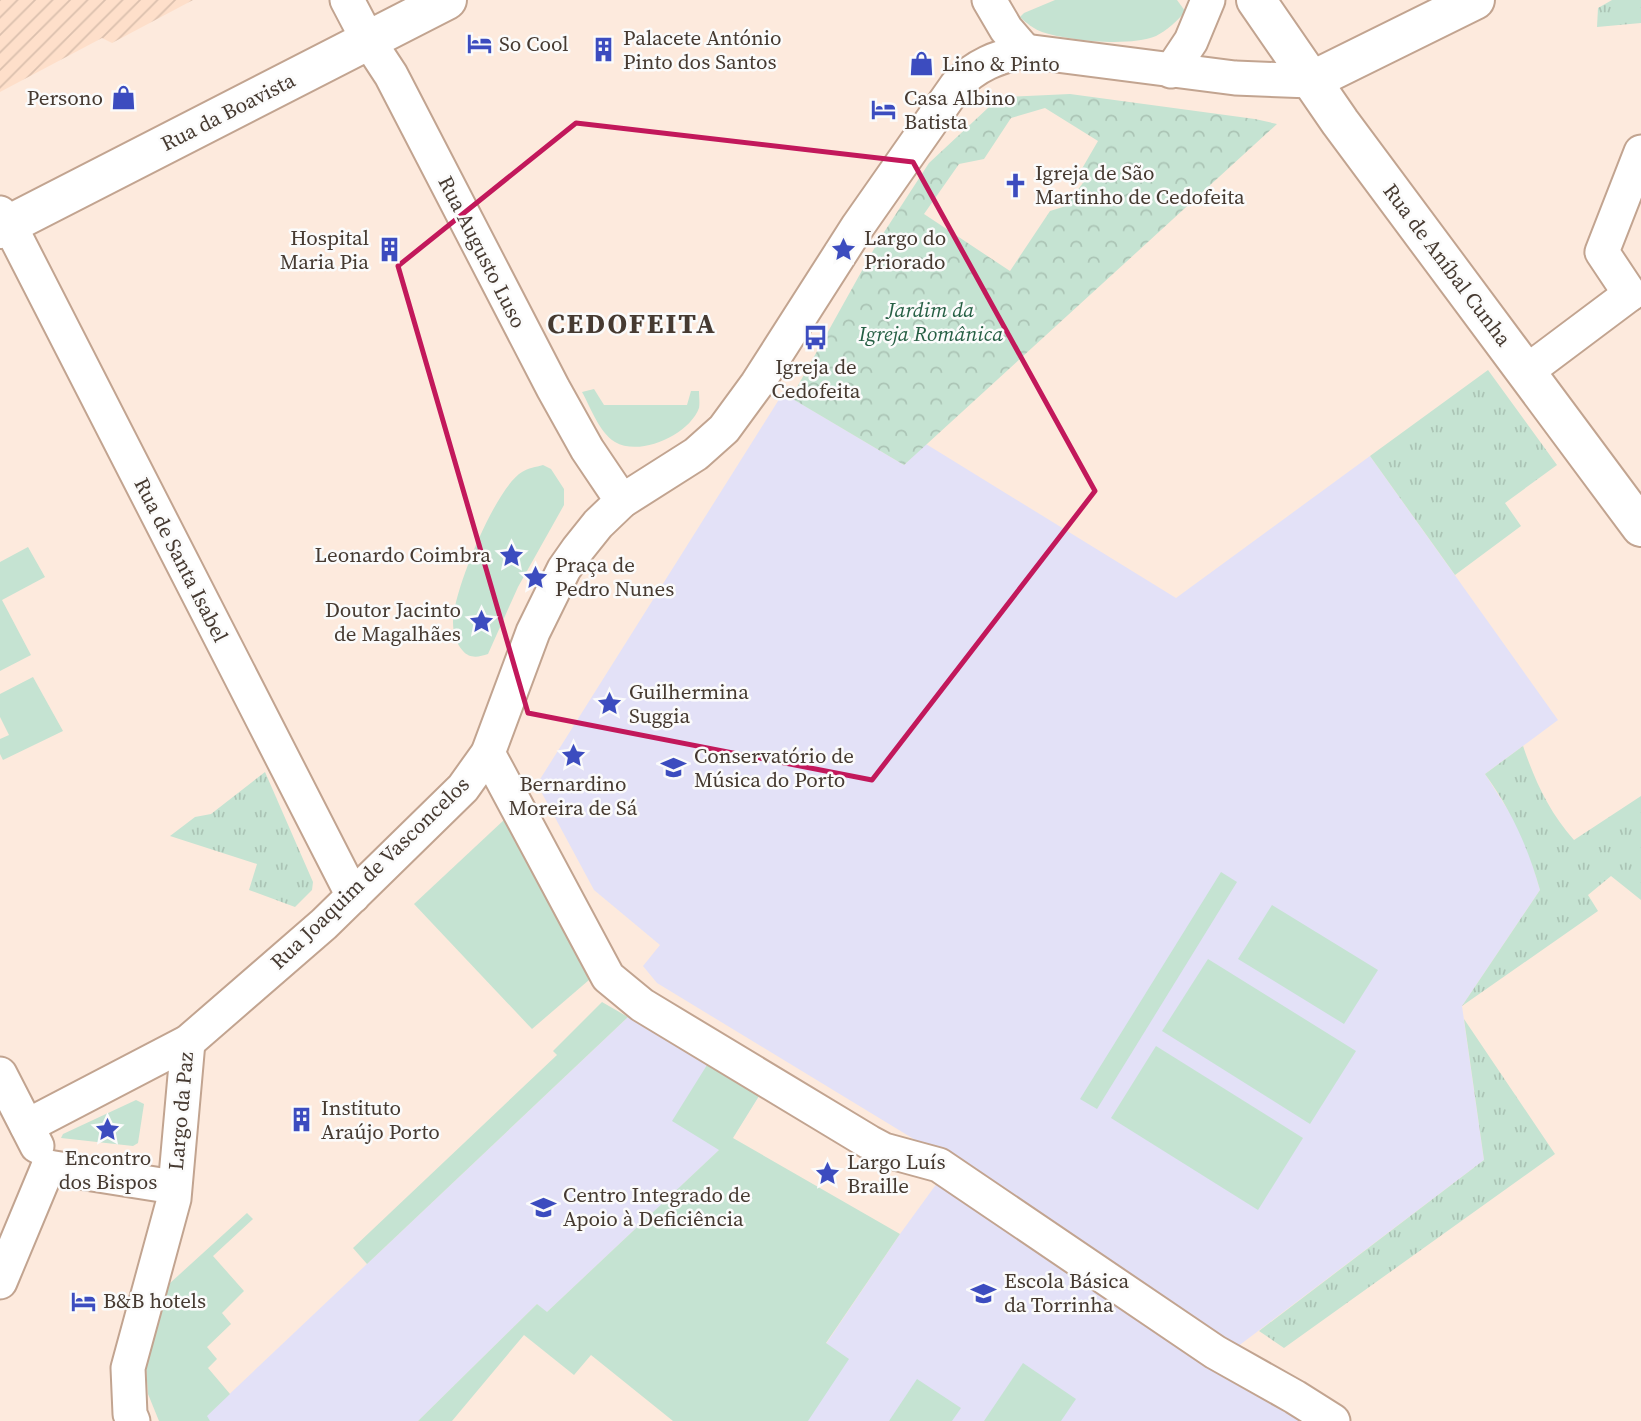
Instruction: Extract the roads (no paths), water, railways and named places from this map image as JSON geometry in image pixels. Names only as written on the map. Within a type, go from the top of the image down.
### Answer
[{"type":"main road","name":"Rua da Boavista","points":[[3,222],[447,0]]},
{"type":"main road","name":"Rua de Aníbal Cunha","points":[[1256,0],[1311,81],[1641,527]]},
{"type":"main road","points":[[1311,81],[1475,0]]},
{"type":"street","name":"Rua Augusto Luso","points":[[347,0],[368,40],[391,75],[553,388],[587,449],[622,501]]},
{"type":"street","points":[[989,0],[1006,29],[1025,51]]},
{"type":"street","points":[[1171,71],[1191,41],[1208,0]]},
{"type":"street","points":[[622,501],[696,454],[724,429],[757,384],[858,226],[957,86],[979,66],[999,57],[1025,51],[1236,78],[1311,81]]},
{"type":"street","points":[[1527,372],[1636,295],[1602,251],[1641,152]]},
{"type":"street","name":"Rua de Santa Isabel","points":[[3,222],[353,896]]},
{"type":"street","name":"Rua Joaquim de Vasconcelos","points":[[188,1042],[353,896],[463,788],[488,753],[533,632],[553,590],[578,549],[598,524],[622,501]]},
{"type":"street","points":[[488,753],[608,977],[642,1005],[869,1142],[884,1150],[939,1165],[1215,1352],[1333,1421]]},
{"type":"street","name":"Largo da Paz","points":[[27,1126],[188,1042]]},
{"type":"street","name":"Largo da Paz","points":[[48,1167],[174,1187],[188,1042]]},
{"type":"street","points":[[0,1074],[48,1167],[1,1278]]},
{"type":"street","points":[[133,1421],[130,1414],[128,1368],[174,1199],[174,1187]]},
{"type":"place","name":"So Cool","points":[[479,44]]},
{"type":"place","name":"Palacete António Pinto dos Santos","points":[[603,50]]},
{"type":"place","name":"Lino & Pinto","points":[[922,64]]},
{"type":"place","name":"Persono","points":[[123,98]]},
{"type":"place","name":"Casa Albino Batista","points":[[884,110]]},
{"type":"place","name":"Igreja de São Martinho de Cedofeita","points":[[1015,185]]},
{"type":"place","name":"Hospital Maria Pia","points":[[389,250]]},
{"type":"place","name":"Largo do Priorado","points":[[844,250]]},
{"type":"place","name":"Igreja de Cedofeita","points":[[816,338]]},
{"type":"place","name":"Leonardo Coimbra","points":[[511,555]]},
{"type":"place","name":"Praça de Pedro Nunes","points":[[535,577]]},
{"type":"place","name":"Doutor Jacinto de Magalhães","points":[[481,622]]},
{"type":"place","name":"Guilhermina Suggia","points":[[609,704]]},
{"type":"place","name":"Bernardino Moreira de Sá","points":[[573,755]]},
{"type":"place","name":"Conservatório de Música do Porto","points":[[674,768]]},
{"type":"place","name":"Instituto Araújo Porto","points":[[301,1120]]},
{"type":"place","name":"Encontro dos Bispos","points":[[108,1129]]},
{"type":"place","name":"Largo Luís Braille","points":[[827,1174]]},
{"type":"place","name":"Centro Integrado de Apoio à Deficiência","points":[[543,1207]]},
{"type":"place","name":"Escola Básica da Torrinha","points":[[984,1293]]},
{"type":"place","name":"B&B hotels","points":[[83,1301]]},
{"type":"district","name":"CEDOFEITA","points":[[632,323]]},
{"type":"park label","name":"Jardim da Igreja Românica","points":[[931,322]]}]
